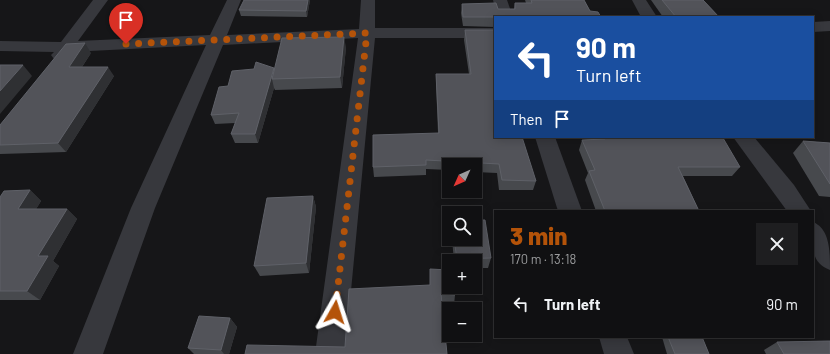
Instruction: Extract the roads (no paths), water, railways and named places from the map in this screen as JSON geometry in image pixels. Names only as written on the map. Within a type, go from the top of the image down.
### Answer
[{"type":"street","points":[[48,71],[101,0]]},
{"type":"street","points":[[88,354],[142,208],[234,0]]},
{"type":"street","points":[[330,354],[367,33],[368,0]]},
{"type":"street","points":[[500,0],[505,16]]},
{"type":"street","points":[[639,0],[648,16]]},
{"type":"street","points":[[814,27],[830,26]]},
{"type":"street","points":[[0,46],[67,47],[367,33],[494,33]]},
{"type":"street","points":[[545,138],[570,210]]},
{"type":"street","points":[[744,138],[786,190],[798,210]]},
{"type":"street","points":[[814,234],[830,259]]},
{"type":"street","points":[[613,338],[619,354]]}]
